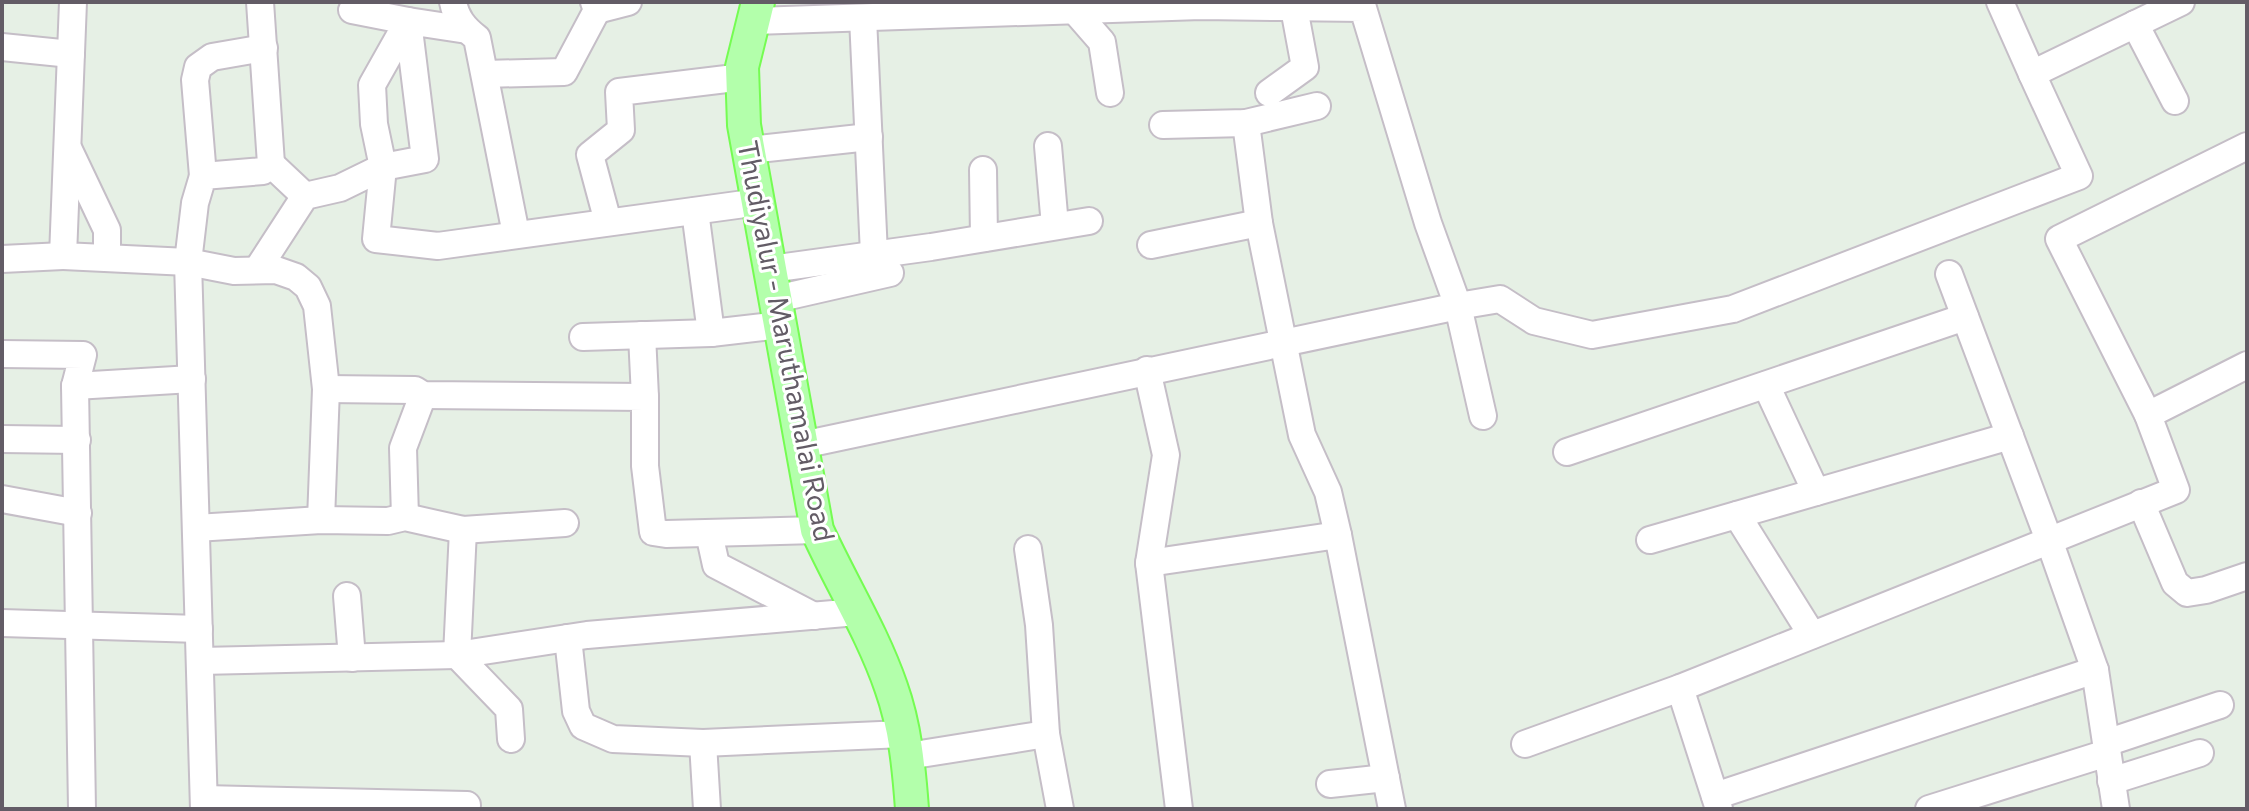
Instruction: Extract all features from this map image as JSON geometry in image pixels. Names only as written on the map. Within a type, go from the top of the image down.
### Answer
[{"type":"main road","name":"Thudiyalur - Maruthamalai Road","points":[[755,12],[742,67],[744,125],[817,530],[892,689],[905,745],[912,809]]},
{"type":"street","points":[[63,256],[73,2]]},
{"type":"street","points":[[260,2],[271,164],[305,196]]},
{"type":"street","points":[[453,2],[456,15],[477,38],[516,234]]},
{"type":"street","points":[[485,74],[564,72],[595,6],[628,2]]},
{"type":"street","points":[[802,445],[1147,370],[1500,299],[1534,321],[1592,335],[1733,309],[2079,176],[2000,2]]},
{"type":"street","points":[[2032,74],[2181,2]]},
{"type":"street","points":[[755,12],[863,18],[941,8],[1372,5],[1428,223],[1458,306],[1483,416]]},
{"type":"street","points":[[1074,6],[1102,42],[1110,93]]},
{"type":"street","points":[[1269,93],[1305,67],[1284,6]]},
{"type":"street","points":[[352,10],[467,30]]},
{"type":"street","points":[[863,18],[869,137],[882,264]]},
{"type":"street","points":[[257,270],[305,196],[340,188],[383,167],[425,159],[408,21]]},
{"type":"street","points":[[408,21],[372,85],[374,124],[383,167],[376,239],[438,246],[759,202]]},
{"type":"street","points":[[2135,24],[2175,101]]},
{"type":"street","points":[[2,47],[71,54]]},
{"type":"street","points":[[264,48],[212,57],[198,67],[195,80],[203,176],[195,203],[188,262],[204,804],[467,805],[466,809]]},
{"type":"street","points":[[608,222],[590,155],[621,130],[619,92],[743,77]]},
{"type":"street","points":[[1163,125],[1246,123],[1317,106]]},
{"type":"street","points":[[1246,123],[1259,223],[1302,435],[1328,492],[1392,809]]},
{"type":"street","points":[[749,150],[869,137]]},
{"type":"street","points":[[1048,146],[1055,226]]},
{"type":"street","points":[[1525,744],[1680,688],[2176,490],[2148,415],[2059,239],[2247,146]]},
{"type":"street","points":[[67,147],[107,230],[107,258]]},
{"type":"street","points":[[203,176],[263,171],[271,164]]},
{"type":"street","points":[[983,170],[984,238]]},
{"type":"street","points":[[695,211],[711,333]]},
{"type":"street","points":[[583,337],[711,333],[776,298],[882,264],[984,238],[1089,221]]},
{"type":"street","points":[[1151,245],[1259,223]]},
{"type":"street","points":[[2,259],[63,256],[188,262],[234,271],[276,270],[296,277],[308,287],[317,306],[326,389],[321,520]]},
{"type":"street","points":[[1949,274],[2095,670],[2116,809]]},
{"type":"street","points":[[1567,452],[1965,317]]},
{"type":"street","points":[[642,335],[645,466],[653,532],[817,530]]},
{"type":"street","points":[[2,354],[83,355],[75,386],[82,809]]},
{"type":"street","points":[[2148,415],[2247,365]]},
{"type":"street","points":[[1147,370],[1166,455],[1149,563],[1179,809]]},
{"type":"street","points":[[75,386],[192,379]]},
{"type":"street","points":[[1766,385],[1816,492]]},
{"type":"street","points":[[326,389],[415,390],[423,395],[645,397]]},
{"type":"street","points":[[405,517],[403,448],[423,395]]},
{"type":"street","points":[[1650,540],[2010,436]]},
{"type":"street","points":[[2,439],[77,440]]},
{"type":"street","points":[[2,499],[78,513]]},
{"type":"street","points":[[2141,503],[2175,583],[2187,593],[2247,576]]},
{"type":"street","points":[[1737,515],[1812,635]]},
{"type":"street","points":[[196,528],[321,520],[388,521],[405,517],[463,530],[565,523]]},
{"type":"street","points":[[463,530],[457,655],[509,709],[511,739]]},
{"type":"street","points":[[709,533],[716,565],[814,616]]},
{"type":"street","points":[[1149,563],[1338,535]]},
{"type":"street","points":[[1028,549],[1039,625],[1046,734],[1060,809]]},
{"type":"street","points":[[347,596],[352,658]]},
{"type":"street","points":[[200,661],[457,655],[568,638],[857,612]]},
{"type":"street","points":[[2,623],[199,629]]},
{"type":"street","points":[[568,638],[576,711],[583,726],[613,739],[905,745],[1046,734]]},
{"type":"street","points":[[1680,688],[1717,802],[2095,670]]},
{"type":"street","points":[[1929,809],[2220,705]]},
{"type":"street","points":[[703,743],[707,809]]},
{"type":"street","points":[[2111,781],[2200,753]]},
{"type":"street","points":[[1330,784],[1386,778]]}]
